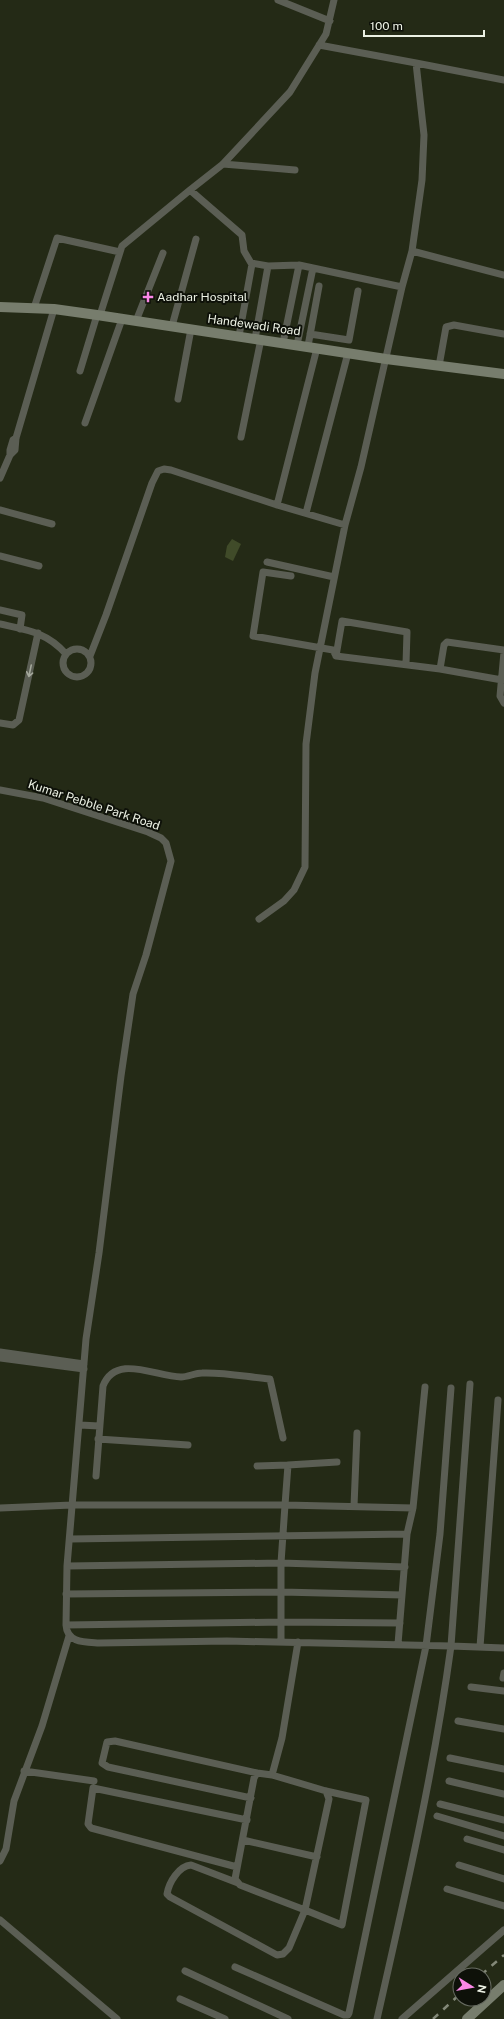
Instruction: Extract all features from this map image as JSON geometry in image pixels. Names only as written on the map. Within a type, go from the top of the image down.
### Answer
[{"type":"main road","name":"Handewadi Road","points":[[0,307],[54,309],[122,318],[386,359],[504,374]]},
{"type":"main road","points":[[467,2019],[504,1985]]},
{"type":"street","points":[[278,0],[330,21]]},
{"type":"street","points":[[80,371],[122,246],[223,164],[290,92],[326,34],[334,0]]},
{"type":"street","points":[[319,45],[504,80]]},
{"type":"street","points":[[259,919],[284,902],[294,890],[305,867],[306,744],[320,648],[344,525],[361,467],[402,287],[412,251],[422,180],[424,135],[416,63]]},
{"type":"street","points":[[223,164],[294,170]]},
{"type":"street","points":[[190,190],[242,235],[244,251],[252,264],[239,336]]},
{"type":"street","points":[[34,308],[57,238],[120,252]]},
{"type":"street","points":[[172,326],[196,239]]},
{"type":"street","points":[[412,251],[504,275]]},
{"type":"street","points":[[136,321],[163,253]]},
{"type":"street","points":[[252,264],[268,266],[298,265],[402,287]]},
{"type":"street","points":[[282,343],[298,265]]},
{"type":"street","points":[[241,438],[258,339],[268,266]]},
{"type":"street","points":[[297,345],[313,268]]},
{"type":"street","points":[[317,348],[310,334],[319,286]]},
{"type":"street","points":[[310,334],[349,340],[358,291]]},
{"type":"street","points":[[0,478],[10,455],[15,450],[16,438],[54,309]]},
{"type":"street","points":[[85,423],[122,318]]},
{"type":"street","points":[[439,366],[446,327],[454,325],[504,334]]},
{"type":"street","points":[[178,399],[191,329]]},
{"type":"street","points":[[277,505],[317,348],[328,336]]},
{"type":"street","points":[[306,513],[348,353]]},
{"type":"street","points":[[90,656],[86,651],[76,648],[66,654],[63,664],[65,670],[73,676],[79,677],[84,675],[91,667],[90,656],[106,615],[152,483],[158,471],[164,469],[171,470],[277,505],[344,525]]},
{"type":"street","points":[[0,510],[52,524]]},
{"type":"street","points":[[0,556],[38,566]]},
{"type":"street","points":[[267,562],[334,577]]},
{"type":"street","points":[[291,576],[263,572],[253,636],[333,650],[336,656]]},
{"type":"street","points":[[0,610],[22,615],[20,628]]},
{"type":"street","points":[[336,656],[342,621],[407,632],[406,664]]},
{"type":"street","points":[[0,624],[38,633],[53,640],[66,654]]},
{"type":"street","points":[[0,723],[13,725],[19,720],[38,633]]},
{"type":"street","points":[[440,669],[444,645],[447,642],[504,651],[500,696],[504,703]]},
{"type":"street","points":[[336,656],[406,664],[502,680]]},
{"type":"street","name":"Kumar Pebble Park Road","points":[[0,790],[43,798],[148,832],[161,838],[166,843],[171,861],[146,954],[133,994],[86,1339],[67,1566],[66,1624],[69,1636]]},
{"type":"street","points":[[0,1352],[84,1367]]},
{"type":"street","points":[[0,1358],[84,1367]]},
{"type":"street","points":[[96,1476],[103,1386],[106,1377],[112,1372],[121,1369],[142,1369],[181,1377],[201,1372],[270,1379],[283,1438]]},
{"type":"street","points":[[377,2019],[396,1937],[429,1775],[451,1646],[470,1384]]},
{"type":"street","points":[[398,1644],[407,1534],[413,1508],[425,1387]]},
{"type":"street","points":[[235,1967],[349,2017],[426,1646],[440,1534],[451,1388]]},
{"type":"street","points":[[480,1647],[498,1400]]},
{"type":"street","points":[[80,1425],[99,1426]]},
{"type":"street","points":[[354,1506],[357,1433]]},
{"type":"street","points":[[98,1439],[188,1445]]},
{"type":"street","points":[[257,1466],[337,1462]]},
{"type":"street","points":[[281,1642],[281,1563],[288,1464]]},
{"type":"street","points":[[0,1508],[72,1505],[285,1505],[413,1508]]},
{"type":"street","points":[[70,1538],[407,1534]]},
{"type":"street","points":[[67,1566],[281,1563],[404,1567]]},
{"type":"street","points":[[66,1594],[282,1592],[402,1594]]},
{"type":"street","points":[[66,1624],[282,1622],[400,1624]]},
{"type":"street","points":[[0,1861],[6,1849],[14,1801],[42,1726],[69,1636],[80,1641],[100,1643],[298,1642],[504,1648]]},
{"type":"street","points":[[272,1775],[282,1738],[298,1642]]},
{"type":"street","points":[[472,1687],[504,1691]]},
{"type":"street","points":[[458,1722],[504,1729]]},
{"type":"street","points":[[251,1798],[108,1767],[102,1764],[107,1742],[115,1741],[257,1773],[272,1775],[326,1791],[366,1800],[342,1925],[305,1910],[238,1883],[196,1867],[185,1865],[177,1872],[168,1888],[167,1894],[170,1897],[277,1954],[283,1954],[289,1948],[305,1910],[329,1799],[326,1791]]},
{"type":"street","points":[[450,1758],[504,1769]]},
{"type":"street","points":[[24,1771],[94,1781]]},
{"type":"street","points":[[238,1883],[235,1877],[254,1778],[257,1773]]},
{"type":"street","points":[[449,1781],[504,1794]]},
{"type":"street","points":[[237,1867],[91,1828],[88,1824],[93,1788],[247,1820]]},
{"type":"street","points":[[440,1804],[504,1820]]},
{"type":"street","points":[[437,1816],[504,1836]]},
{"type":"street","points":[[467,1839],[504,1850]]},
{"type":"street","points":[[243,1840],[317,1856]]},
{"type":"street","points":[[196,1867],[198,1857]]},
{"type":"street","points":[[459,1865],[504,1879]]},
{"type":"street","points":[[447,1890],[504,1906]]},
{"type":"street","points":[[0,1920],[117,2019]]},
{"type":"street","points":[[402,2019],[504,1930]]},
{"type":"street","points":[[185,1971],[288,2019]]},
{"type":"street","points":[[180,1999],[225,2019]]},
{"type":"green space","points":[[232,539],[241,544],[233,561],[225,557],[227,546]]},
{"type":"railway","points":[[490,1967],[504,1955]]},
{"type":"railway","points":[[433,2019],[452,2001]]},
{"type":"place","name":"Aadhar Hospital","points":[[148,297]]}]
